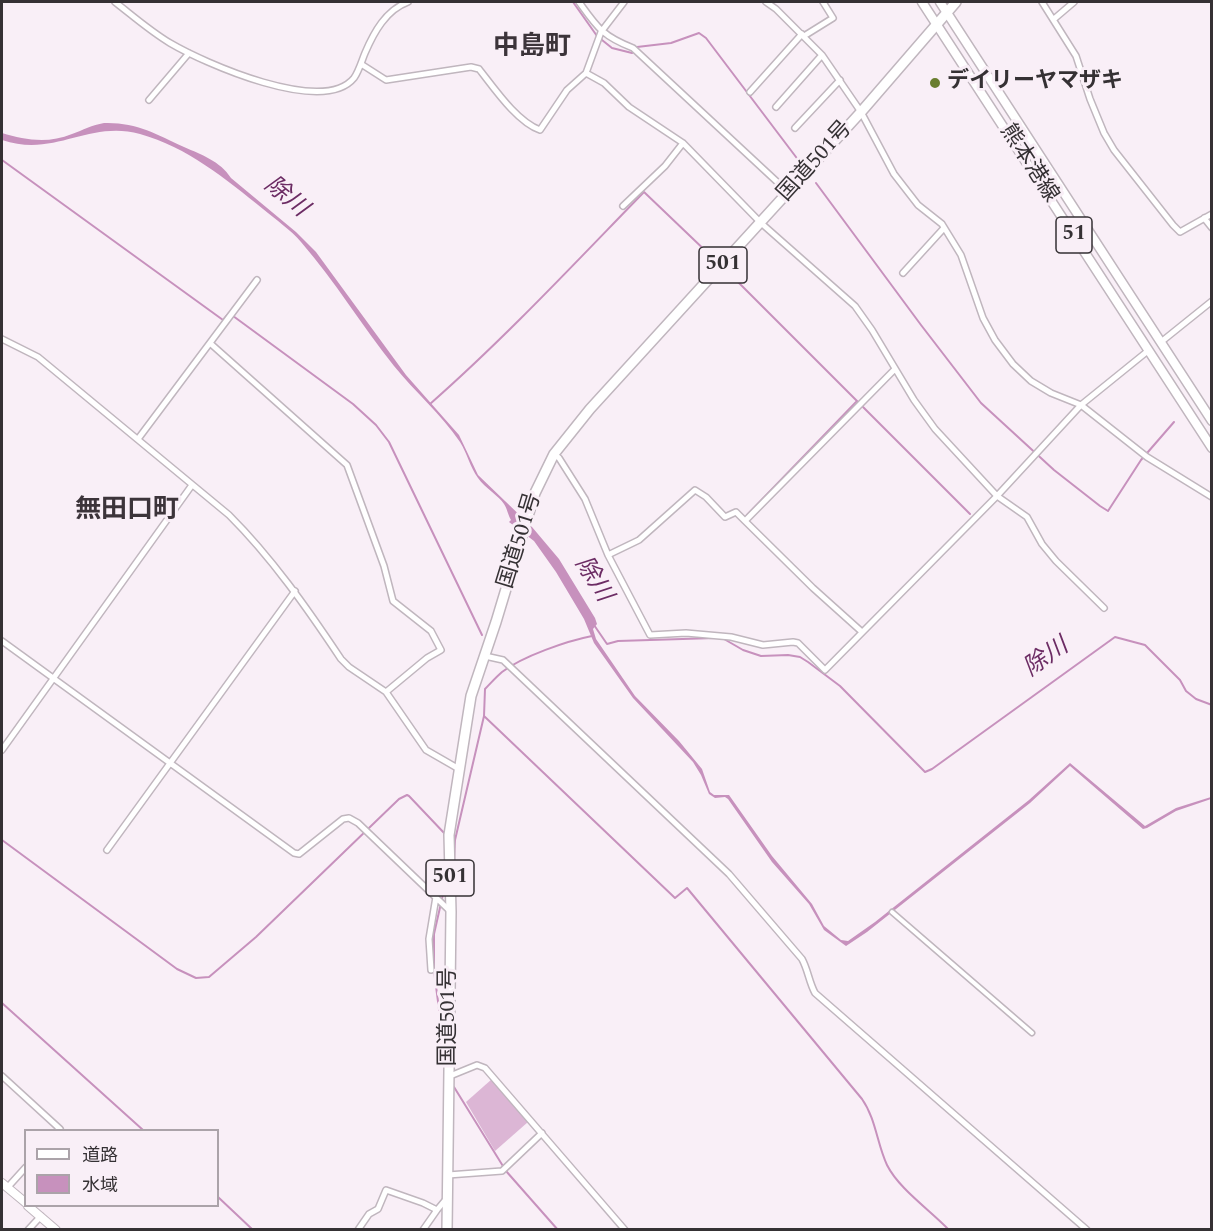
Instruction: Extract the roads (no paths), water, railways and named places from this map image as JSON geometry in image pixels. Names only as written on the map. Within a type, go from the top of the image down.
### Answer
[{"type":"highway","name":"国道501号","points":[[447,1230],[451,912],[449,835],[471,696],[535,493],[554,454],[590,409],[861,112],[956,2]]},
{"type":"main road","name":"熊本港線","points":[[922,2],[1212,448]]},
{"type":"main road","name":"熊本港線","points":[[940,2],[1212,421]]},
{"type":"main road","points":[[4,1185],[24,1202]]},
{"type":"main road","points":[[30,1207],[56,1230]]},
{"type":"street","points":[[115,2],[155,33],[212,64],[252,79],[314,93],[341,87],[354,78],[379,25],[401,4],[408,2]]},
{"type":"street","points":[[579,2],[601,32],[633,48],[788,192]]},
{"type":"street","points":[[361,64],[386,80],[471,67],[478,69],[522,118],[540,130],[567,90],[586,73],[601,32],[624,2]]},
{"type":"street","points":[[766,2],[822,55],[861,112],[894,174],[918,205],[942,224],[961,255],[983,318],[995,340],[1013,364],[1031,381],[1051,393],[1081,405],[1147,457],[1212,497]]},
{"type":"street","points":[[750,92],[803,35],[833,18],[823,2]]},
{"type":"street","points":[[1042,2],[1076,56],[1090,99],[1104,133],[1114,150],[1180,232],[1212,214]]},
{"type":"street","points":[[1054,19],[1074,2]]},
{"type":"street","points":[[149,100],[189,53]]},
{"type":"street","points":[[776,107],[822,55]]},
{"type":"street","points":[[586,73],[604,83],[629,107],[683,143],[761,223],[855,306],[935,429],[997,496],[1027,517],[1056,561],[1104,608]]},
{"type":"street","points":[[795,128],[840,80]]},
{"type":"street","points":[[623,206],[665,166],[683,143]]},
{"type":"street","points":[[1204,218],[1212,228]]},
{"type":"street","points":[[903,273],[944,228]]},
{"type":"street","points":[[138,439],[257,280]]},
{"type":"street","points":[[1161,342],[1212,302]]},
{"type":"street","points":[[2,339],[38,357],[229,515],[249,535],[295,591],[341,659],[386,692],[426,750],[461,770]]},
{"type":"street","points":[[211,344],[347,465],[384,566],[393,601],[431,631],[441,650],[427,657],[386,692]]},
{"type":"street","points":[[554,454],[559,458],[585,499],[608,555],[650,635],[710,634],[763,645],[798,643],[825,670],[997,496],[1081,405],[1149,350]]},
{"type":"street","points":[[746,521],[895,369]]},
{"type":"street","points":[[2,750],[192,485]]},
{"type":"street","points":[[608,555],[639,540],[695,490],[706,496],[725,517],[736,512],[813,588],[862,632]]},
{"type":"street","points":[[107,850],[295,591]]},
{"type":"street","points":[[2,641],[294,853],[299,854],[343,819],[349,818],[358,823],[451,912]]},
{"type":"street","points":[[485,656],[503,660],[729,874],[802,959],[807,968],[810,985],[815,993],[1087,1230]]},
{"type":"street","points":[[431,970],[429,939],[436,897]]},
{"type":"street","points":[[892,912],[1032,1033]]},
{"type":"street","points":[[450,1076],[477,1065],[485,1068],[625,1230]]},
{"type":"street","points":[[2,1076],[60,1129]]},
{"type":"street","points":[[448,1175],[502,1171],[542,1133]]},
{"type":"street","points":[[4,1185],[24,1169]]},
{"type":"street","points":[[358,1230],[369,1214],[378,1209],[386,1190],[437,1210]]},
{"type":"street","points":[[423,1230],[447,1198]]},
{"type":"street","points":[[28,1230],[40,1216]]},
{"type":"water","points":[[104,123],[126,124],[145,130],[210,159],[222,167],[231,178],[296,232],[316,252],[406,375],[459,435],[478,475],[532,527],[559,559],[595,618],[597,624],[593,629],[596,639],[635,696],[679,741],[702,769],[710,792],[714,795],[729,795],[772,856],[812,904],[824,926],[841,940],[848,941],[875,922],[1029,800],[1070,763],[1145,826],[1176,808],[1211,797],[1211,799],[1176,811],[1143,829],[1070,766],[1030,803],[867,932],[846,946],[824,930],[809,904],[772,862],[728,799],[715,798],[709,794],[693,762],[633,698],[594,643],[584,619],[534,541],[509,522],[511,520],[505,506],[478,478],[453,432],[394,366],[325,272],[293,233],[205,165],[174,147],[140,134],[121,131],[104,132],[39,145],[2,140],[2,133],[19,138],[54,139]]},
{"type":"waterway","points":[[573,2],[597,36],[612,48],[632,53],[637,47],[671,43],[699,33],[706,38],[799,161]]},
{"type":"waterway","points":[[2,160],[223,320],[229,313],[353,404],[376,425],[389,442],[482,635]]},
{"type":"waterway","points":[[816,183],[981,403],[1054,470],[1100,506],[1108,511],[1141,460],[1174,422]]},
{"type":"waterway","points":[[430,404],[512,327],[644,192],[712,257]]},
{"type":"waterway","points":[[731,275],[970,514]]},
{"type":"waterway","points":[[747,515],[857,401]]},
{"type":"waterway","name":"除川","points":[[594,625],[607,644],[618,641],[715,638]]},
{"type":"waterway","points":[[454,861],[455,840],[484,716],[485,689],[502,672],[521,660],[558,645],[592,636]]},
{"type":"waterway","name":"除川","points":[[724,639],[743,650],[761,656],[788,655],[800,657],[808,662],[840,686],[925,772],[1115,637],[1145,645],[1180,680],[1186,691],[1196,699],[1212,705]]},
{"type":"waterway","points":[[484,716],[675,898],[687,888],[862,1099],[892,1174],[949,1230]]},
{"type":"waterway","points":[[2,840],[177,969],[196,978],[209,977],[256,937],[399,799],[409,796],[446,835]]},
{"type":"waterway","points":[[445,1069],[441,1051],[434,971],[434,934],[446,881]]},
{"type":"waterway","points":[[2,1003],[142,1129]]},
{"type":"waterway","points":[[454,1087],[506,1171],[558,1230]]},
{"type":"waterway","points":[[219,1198],[253,1230]]},
{"type":"place","name":"デイリーヤマザキ","points":[[935,83]]},
{"type":"district","name":"中島町","points":[[532,49]]},
{"type":"district","name":"無田口町","points":[[127,512]]}]
